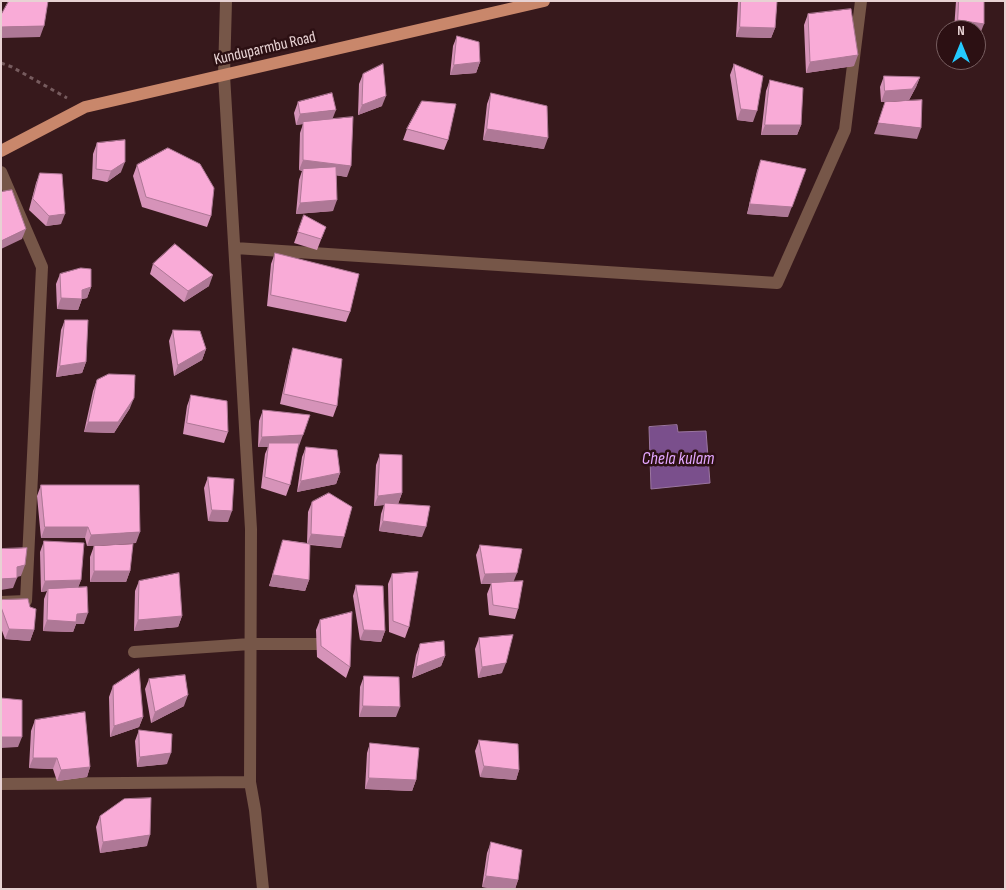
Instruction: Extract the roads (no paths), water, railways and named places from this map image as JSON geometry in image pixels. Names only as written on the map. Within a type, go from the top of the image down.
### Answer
[{"type":"main road","name":"Kunduparmbu Road","points":[[1,151],[84,107],[544,1]]},
{"type":"street","points":[[226,1],[224,75],[251,529],[250,782],[255,810],[263,889]]},
{"type":"street","points":[[235,248],[777,283],[845,130],[861,1]]},
{"type":"street","points":[[1,172],[42,267],[26,601],[1,602]]},
{"type":"street","points":[[134,652],[250,644],[340,644]]},
{"type":"street","points":[[1,784],[250,782]]},
{"type":"water","name":"Chela kulam","points":[[677,425],[678,432],[706,431],[710,483],[651,489],[649,427]]}]
